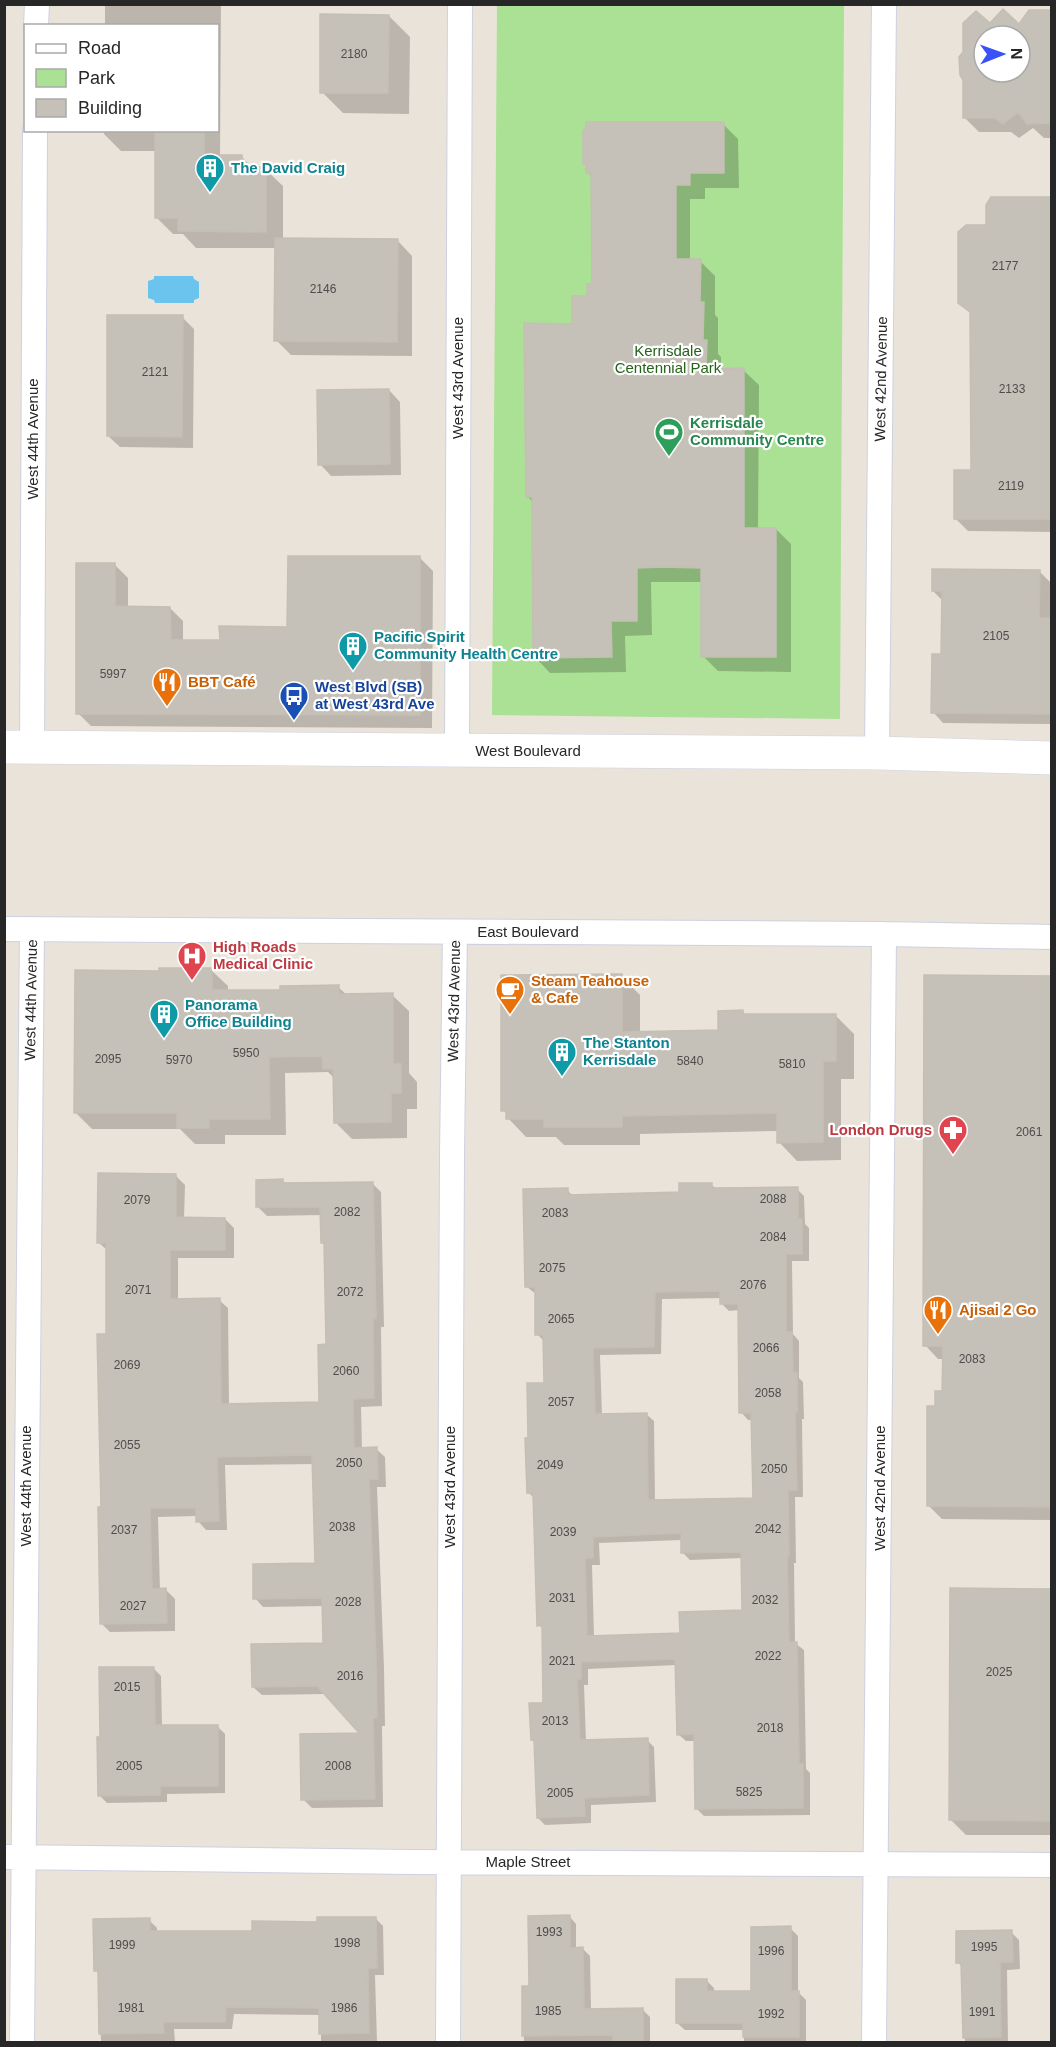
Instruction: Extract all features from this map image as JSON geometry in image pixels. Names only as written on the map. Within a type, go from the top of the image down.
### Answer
[{"type":"street","points":[[36,24],[37,4]]},
{"type":"street","name":"West 43rd Avenue","points":[[458,751],[460,4]]},
{"type":"street","name":"West 42nd Avenue","points":[[877,753],[884,4]]},
{"type":"street","name":"West 44th Avenue","points":[[18,747],[35,132]]},
{"type":"street","name":"West Boulevard","points":[[18,747],[877,753],[1052,758]]},
{"type":"street","name":"East Boulevard","points":[[4,929],[1052,937]]},
{"type":"street","name":"West 44th Avenue","points":[[22,2043],[14,1857],[32,929]]},
{"type":"street","name":"West 43rd Avenue","points":[[448,2043],[455,932]]},
{"type":"street","name":"West 42nd Avenue","points":[[874,2043],[884,934]]},
{"type":"street","name":"Maple Street","points":[[14,1857],[1052,1865]]},
{"type":"green space","name":"Kerrisdale Centennial Park","points":[[497,5],[844,5],[840,719],[492,715]]},
{"type":"water","points":[[154,276],[193,276],[199,282],[199,298],[194,300],[194,303],[155,303],[154,300],[148,298],[148,281],[154,279]]},
{"type":"building","points":[[1003,9],[1019,24],[1029,10],[1052,10],[1052,123],[1027,124],[1018,112],[1003,124],[995,118],[963,118],[963,80],[960,75],[959,57],[963,52],[963,23],[976,11],[990,23]]},
{"type":"building","points":[[320,14],[389,15],[388,93],[320,93]]},
{"type":"building","name":"Kerrisdale Community Centre","points":[[586,122],[724,122],[724,173],[690,173],[690,185],[676,185],[676,259],[701,259],[700,302],[704,302],[703,340],[707,340],[706,369],[744,368],[744,528],[776,528],[776,657],[701,657],[701,568],[663,567],[637,568],[637,621],[611,621],[612,657],[533,658],[532,497],[526,497],[524,323],[572,324],[572,296],[587,296],[587,284],[592,284],[591,173],[586,173],[586,164],[583,164],[583,130],[586,130]]},
{"type":"building","name":"The David Craig","points":[[155,132],[204,132],[204,155],[242,155],[243,167],[266,167],[266,232],[178,231],[178,218],[155,218]]},
{"type":"building","points":[[991,197],[1052,197],[1052,519],[954,519],[954,470],[971,470],[970,312],[958,303],[958,232],[966,225],[986,225],[986,205]]},
{"type":"building","points":[[275,238],[398,239],[397,342],[274,341]]},
{"type":"building","points":[[107,315],[183,315],[182,437],[107,436]]},
{"type":"building","points":[[389,389],[390,464],[318,465],[317,390]]},
{"type":"building","points":[[288,556],[420,556],[420,715],[76,714],[76,563],[115,563],[115,606],[170,607],[171,640],[220,640],[219,626],[287,627]]},
{"type":"building","points":[[932,569],[1040,570],[1039,618],[1052,618],[1052,714],[931,713],[932,654],[941,654],[942,591],[932,591]]},
{"type":"building","points":[[159,968],[212,968],[212,990],[280,990],[280,986],[339,985],[339,994],[393,993],[393,1064],[401,1064],[401,1093],[391,1093],[391,1122],[334,1123],[333,1069],[323,1069],[322,1056],[269,1057],[270,1119],[209,1119],[209,1128],[177,1128],[177,1113],[74,1113],[75,970],[159,971]]},
{"type":"building","points":[[622,974],[622,1032],[718,1030],[718,1011],[743,1010],[743,1014],[836,1014],[836,1061],[823,1061],[823,1142],[777,1143],[777,1113],[622,1116],[622,1127],[544,1127],[544,1119],[506,1119],[506,1111],[501,1111],[501,975]]},
{"type":"building","points":[[924,975],[1052,976],[1052,1507],[927,1506],[927,1406],[935,1406],[935,1391],[942,1391],[943,1346],[923,1346]]},
{"type":"building","points":[[98,1173],[176,1174],[176,1217],[225,1218],[225,1250],[170,1250],[170,1299],[220,1298],[221,1404],[319,1402],[318,1345],[326,1344],[324,1243],[321,1243],[320,1207],[256,1207],[256,1180],[283,1179],[283,1183],[373,1182],[376,1318],[373,1318],[374,1398],[353,1399],[354,1448],[377,1447],[378,1479],[369,1479],[376,1658],[377,1718],[373,1718],[375,1799],[301,1800],[300,1734],[359,1733],[317,1686],[252,1687],[251,1644],[323,1643],[322,1598],[253,1599],[253,1564],[315,1563],[312,1455],[217,1457],[219,1521],[196,1522],[196,1508],[150,1508],[152,1589],[166,1588],[167,1623],[100,1624],[98,1507],[101,1507],[97,1334],[106,1334],[106,1243],[97,1243]]},
{"type":"building","points":[[679,1183],[712,1183],[712,1188],[798,1187],[798,1219],[802,1219],[802,1254],[786,1254],[786,1332],[792,1332],[793,1373],[797,1373],[797,1412],[795,1412],[797,1490],[788,1490],[789,1556],[787,1556],[789,1642],[797,1642],[799,1764],[803,1764],[803,1808],[695,1809],[694,1734],[677,1735],[675,1659],[581,1662],[581,1679],[577,1679],[580,1740],[648,1738],[649,1795],[584,1798],[585,1816],[537,1818],[534,1740],[531,1740],[529,1703],[543,1703],[542,1625],[537,1626],[533,1493],[527,1493],[525,1438],[528,1438],[527,1383],[544,1383],[543,1335],[535,1335],[535,1287],[525,1287],[523,1189],[568,1188],[568,1195],[679,1192]],"holes":[[[720,1291],[720,1304],[738,1304],[739,1413],[751,1413],[753,1498],[648,1500],[647,1413],[595,1414],[593,1348],[654,1347],[655,1292]],[[681,1533],[681,1553],[741,1552],[742,1610],[679,1612],[680,1633],[587,1636],[585,1558],[593,1558],[593,1537]]]},
{"type":"building","points":[[950,1588],[1052,1589],[1052,1821],[949,1820]]},
{"type":"building","points":[[99,1667],[154,1667],[155,1725],[218,1725],[218,1786],[160,1786],[160,1795],[98,1796]]},
{"type":"building","points":[[570,1915],[570,1948],[583,1947],[584,2009],[643,2008],[643,2041],[613,2041],[613,2035],[522,2036],[522,1986],[529,1986],[528,1916]]},
{"type":"building","points":[[317,1917],[376,1917],[377,1968],[368,1968],[369,2033],[319,2034],[319,2008],[226,2007],[225,2022],[163,2022],[164,2033],[99,2034],[98,1971],[94,1971],[93,1919],[150,1918],[150,1931],[252,1931],[252,1921],[317,1922]]},
{"type":"building","points":[[791,1926],[791,1991],[799,1991],[799,2037],[743,2037],[743,2023],[676,2023],[676,1979],[707,1979],[707,1991],[751,1991],[751,1927]]},
{"type":"building","points":[[1012,1930],[1013,1962],[1000,1962],[1001,2037],[963,2038],[961,1963],[956,1963],[956,1931]]},
{"type":"place","name":"The David Craig","points":[[210,194]]},
{"type":"place","name":"Kerrisdale Community Centre","points":[[669,458]]},
{"type":"place","name":"Pacific Spirit Community Health Centre","points":[[353,672]]},
{"type":"place","name":"BBT Café","points":[[167,708]]},
{"type":"place","name":"West Blvd (SB) at West 43rd Ave","points":[[294,722]]},
{"type":"place","name":"High Roads Medical Clinic","points":[[192,982]]},
{"type":"place","name":"Steam Teahouse & Cafe","points":[[510,1016]]},
{"type":"place","name":"Panorama Office Building","points":[[164,1040]]},
{"type":"place","name":"The Stanton Kerrisdale","points":[[562,1078]]},
{"type":"place","name":"London Drugs","points":[[953,1156]]},
{"type":"place","name":"Ajisai 2 Go","points":[[938,1336]]}]
